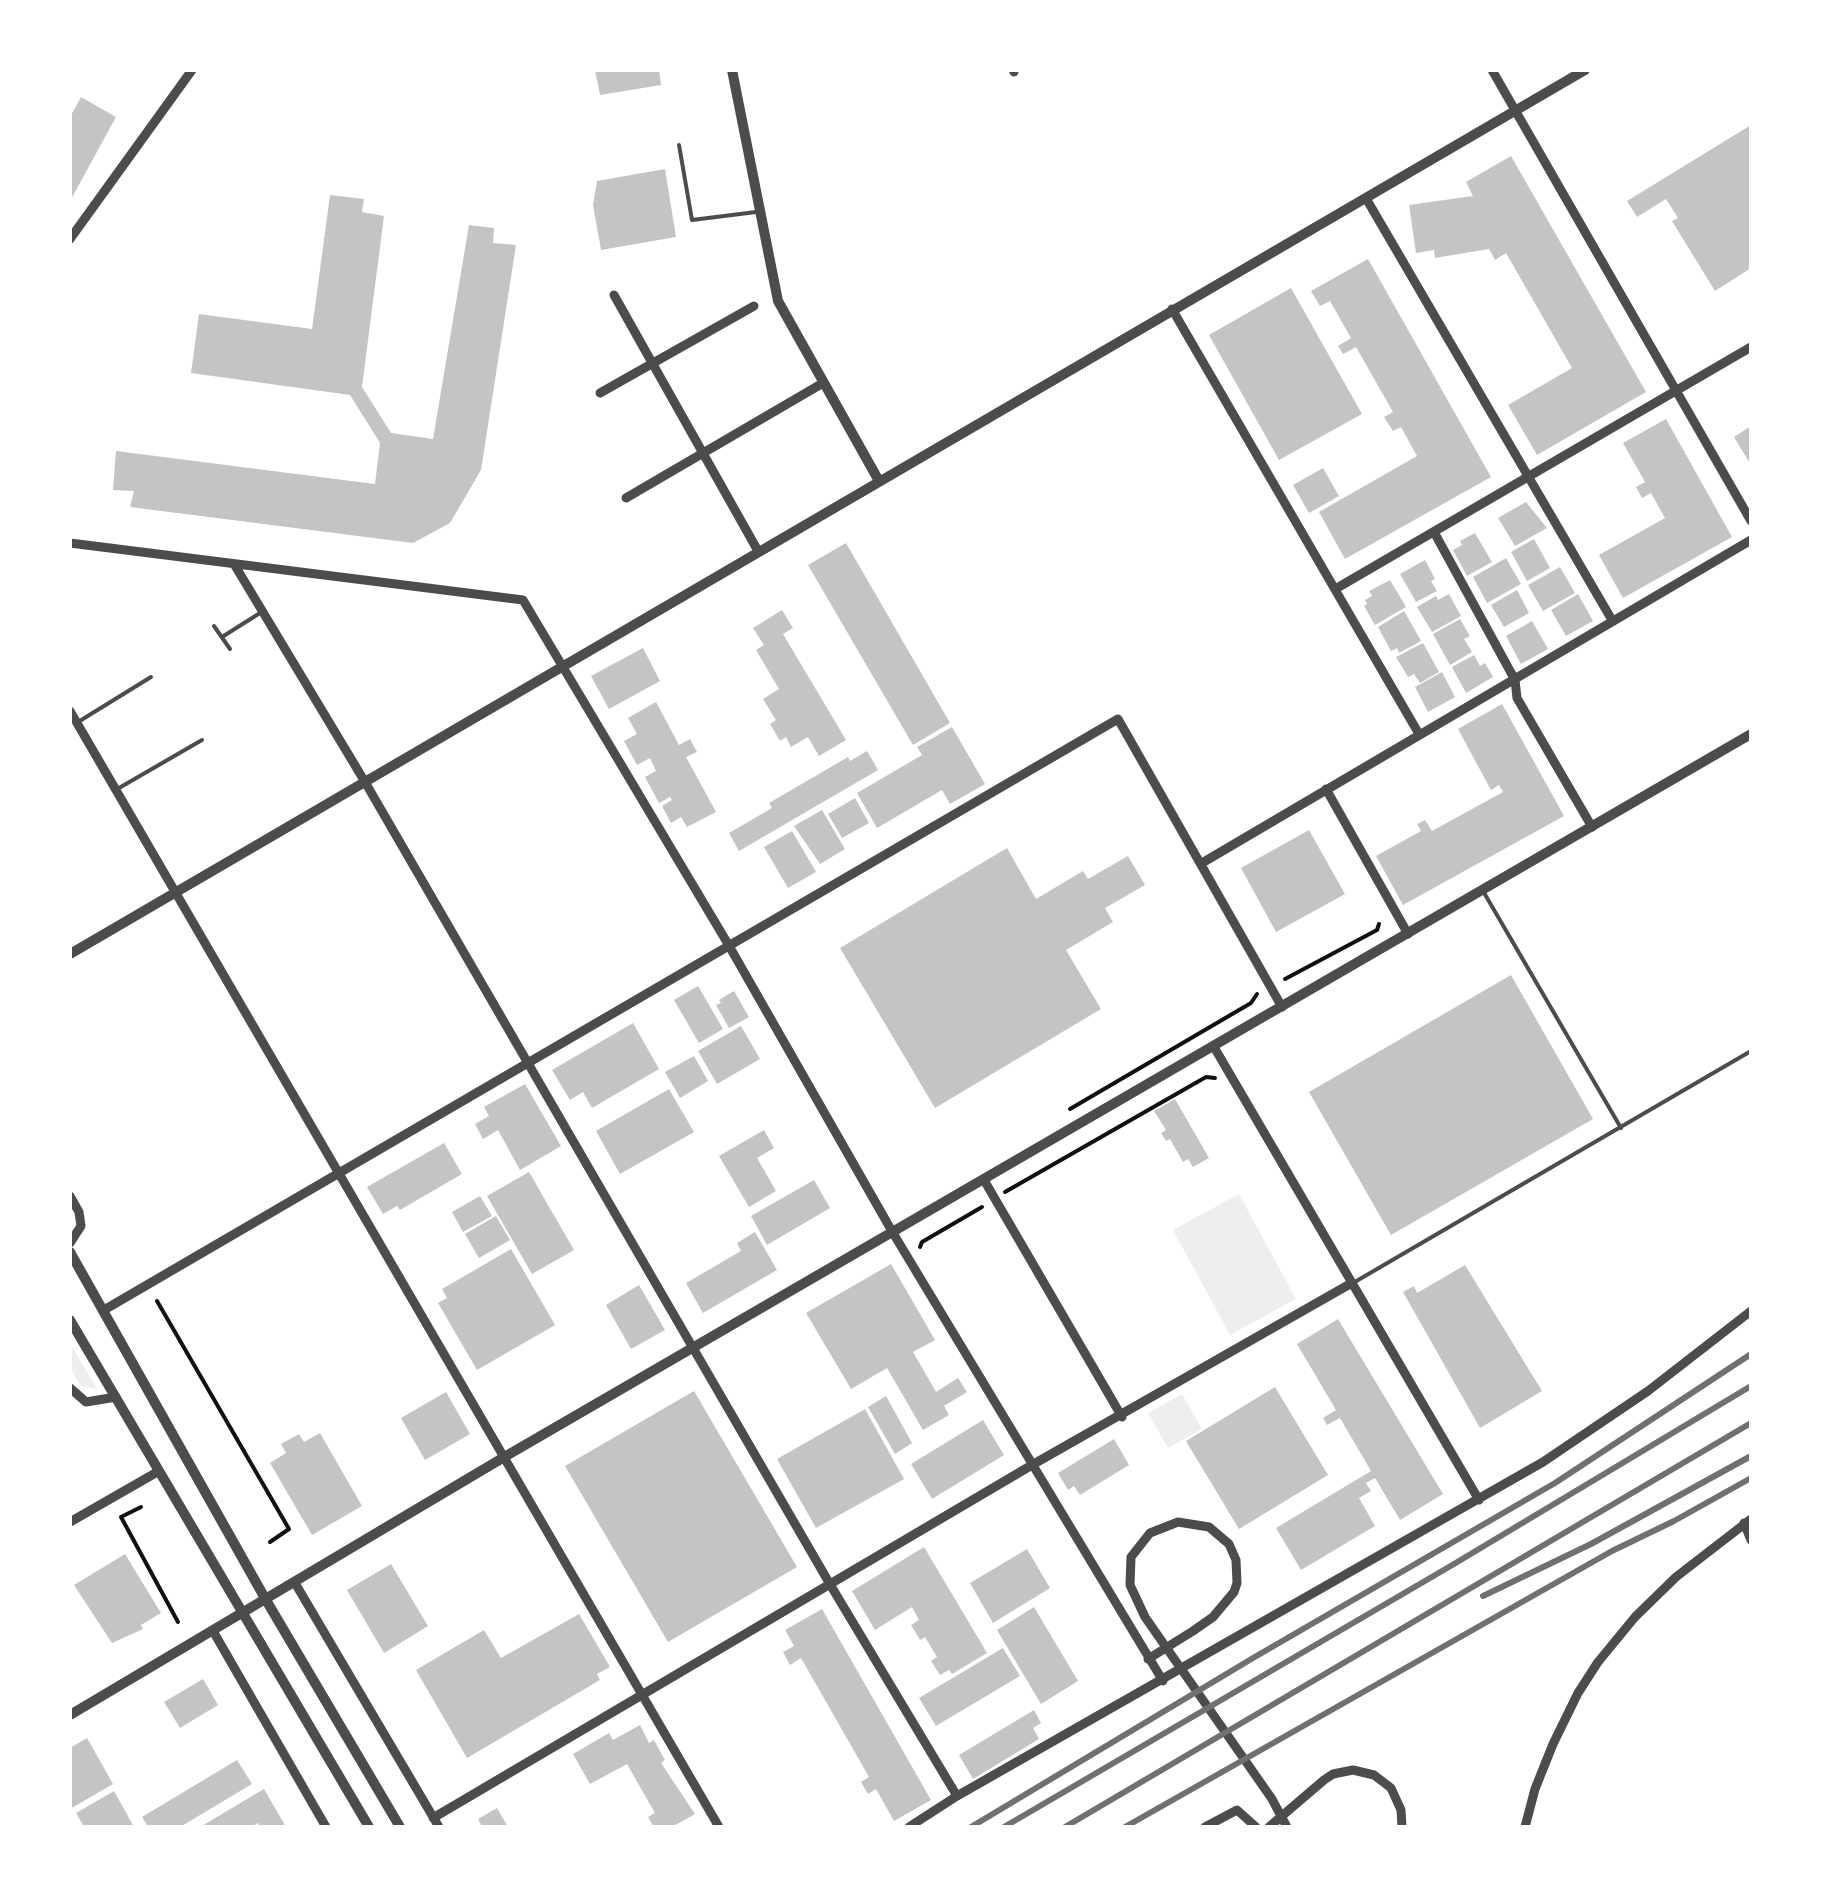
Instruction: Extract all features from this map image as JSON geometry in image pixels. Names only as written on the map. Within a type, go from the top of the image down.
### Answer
[{"type":"street","points":[[70,239],[192,70]]},
{"type":"street","points":[[732,70],[778,301],[879,481]]},
{"type":"street","points":[[1492,70],[1751,520]]},
{"type":"street","points":[[70,954],[1585,70]]},
{"type":"street","points":[[1367,200],[1612,620]]},
{"type":"street","points":[[614,295],[758,552]]},
{"type":"street","points":[[600,393],[754,306]]},
{"type":"street","points":[[1172,309],[1419,734]]},
{"type":"street","points":[[1337,588],[1751,347]]},
{"type":"street","points":[[626,498],[824,383]]},
{"type":"street","points":[[1434,532],[1515,680],[1517,698],[1592,827]]},
{"type":"street","points":[[1202,863],[1751,540]]},
{"type":"street","points":[[70,543],[523,600],[728,944],[893,1232],[1163,1682]]},
{"type":"street","points":[[234,564],[365,782],[831,1586],[958,1796]]},
{"type":"street","points":[[70,710],[719,1827]]},
{"type":"street","points":[[104,1310],[1118,719],[1282,1007]]},
{"type":"street","points":[[70,1715],[506,1456],[1751,734]]},
{"type":"street","points":[[1326,789],[1408,934]]},
{"type":"street","points":[[1214,1047],[1479,1500]]},
{"type":"street","points":[[984,1180],[1122,1416]]},
{"type":"street","points":[[70,1196],[82,1226],[70,1243]]},
{"type":"street","points":[[70,1252],[266,1600],[400,1827]]},
{"type":"street","points":[[294,1583],[436,1823],[1032,1465],[1350,1284]]},
{"type":"street","points":[[909,1827],[1543,1462],[1648,1390],[1751,1312]]},
{"type":"street","points":[[70,1320],[369,1827]]},
{"type":"street","points":[[70,1388],[86,1402],[116,1398]]},
{"type":"street","points":[[70,1522],[160,1471]]},
{"type":"street","points":[[1526,1827],[1535,1788],[1554,1744],[1598,1662],[1635,1616],[1676,1577],[1748,1521],[1751,1540]]},
{"type":"street","points":[[1148,1659],[1163,1650],[1178,1640],[1193,1631],[1213,1617],[1234,1592],[1238,1582],[1236,1560],[1229,1544],[1210,1527],[1178,1522],[1150,1533],[1131,1557],[1130,1586],[1144,1617],[1161,1640],[1172,1656],[1250,1767],[1260,1783],[1272,1799],[1287,1827]]},
{"type":"street","points":[[213,1631],[326,1827]]},
{"type":"street","points":[[1269,1827],[1324,1780],[1352,1770],[1374,1775],[1390,1788],[1401,1810],[1402,1827]]},
{"type":"street","points":[[1205,1827],[1236,1810],[1256,1827]]},
{"type":"lane","points":[[679,145],[692,220],[759,212]]},
{"type":"lane","points":[[222,637],[263,612]]},
{"type":"lane","points":[[214,626],[230,649]]},
{"type":"lane","points":[[77,722],[151,678]]},
{"type":"lane","points":[[116,790],[202,740]]},
{"type":"lane","points":[[1483,891],[1621,1128]]},
{"type":"lane","points":[[1350,1284],[1751,1051]]},
{"type":"path","points":[[1280,980],[1307,970],[1376,930],[1379,924]]},
{"type":"path","points":[[1061,1114],[1251,1003],[1258,994]]},
{"type":"path","points":[[1001,1194],[1206,1077],[1215,1078]]},
{"type":"path","points":[[919,1250],[922,1242],[986,1205]]},
{"type":"path","points":[[157,1301],[289,1529],[270,1542]]},
{"type":"path","points":[[141,1508],[121,1517],[178,1622]]},
{"type":"shaded area","points":[[1239,1194],[1296,1299],[1230,1335],[1173,1230]]},
{"type":"shaded area","points":[[70,1343],[97,1389],[81,1386],[70,1368]]},
{"type":"shaded area","points":[[1182,1394],[1202,1429],[1168,1448],[1148,1413]]},
{"type":"building","points":[[595,70],[659,70],[661,85],[600,95]]},
{"type":"building","points":[[81,97],[116,117],[70,201],[70,117]]},
{"type":"building","points":[[1751,125],[1751,268],[1715,291],[1672,221],[1678,218],[1666,199],[1637,217],[1627,201]]},
{"type":"building","points":[[1511,156],[1646,392],[1537,455],[1508,405],[1572,368],[1506,253],[1495,260],[1489,249],[1435,258],[1434,250],[1416,253],[1409,205],[1473,196],[1466,182]]},
{"type":"building","points":[[665,169],[676,237],[601,250],[593,205],[597,181]]},
{"type":"building","points":[[330,195],[364,199],[362,212],[384,216],[362,387],[391,433],[433,439],[469,225],[494,228],[493,243],[516,245],[481,470],[450,523],[413,543],[130,507],[134,491],[113,490],[116,451],[375,484],[380,443],[350,395],[191,373],[199,314],[312,329]]},
{"type":"building","points":[[1368,259],[1491,477],[1345,559],[1319,512],[1417,456],[1401,427],[1393,431],[1384,417],[1393,412],[1356,347],[1343,354],[1338,346],[1351,338],[1330,301],[1320,306],[1311,291]]},
{"type":"building","points":[[1291,288],[1362,414],[1279,460],[1209,335]]},
{"type":"building","points":[[1666,419],[1732,537],[1623,598],[1599,555],[1665,518],[1651,493],[1642,498],[1636,487],[1645,482],[1623,443]]},
{"type":"building","points":[[1751,426],[1751,465],[1734,437]]},
{"type":"building","points":[[1323,468],[1339,496],[1309,513],[1293,485]]},
{"type":"building","points":[[1526,502],[1547,528],[1515,546],[1498,518]]},
{"type":"building","points":[[1475,533],[1492,562],[1467,576],[1453,550]]},
{"type":"building","points":[[1534,539],[1550,568],[1527,581],[1511,552]]},
{"type":"building","points":[[846,543],[950,723],[913,745],[808,565]]},
{"type":"building","points":[[1506,558],[1521,584],[1487,603],[1473,577]]},
{"type":"building","points":[[1425,560],[1437,591],[1416,602],[1400,574]]},
{"type":"building","points":[[1560,567],[1575,593],[1543,611],[1528,585]]},
{"type":"building","points":[[1390,580],[1406,607],[1375,625],[1364,606],[1365,600],[1372,596],[1369,591]]},
{"type":"building","points":[[1517,590],[1529,613],[1504,627],[1491,605]]},
{"type":"building","points":[[1449,594],[1461,616],[1432,632],[1417,607],[1436,596],[1438,600]]},
{"type":"building","points":[[1578,594],[1593,621],[1566,636],[1551,610]]},
{"type":"building","points":[[782,610],[793,628],[783,634],[846,740],[819,756],[808,737],[791,747],[786,737],[780,741],[770,724],[776,720],[763,699],[779,689],[756,650],[764,645],[753,628]]},
{"type":"building","points":[[1404,611],[1421,641],[1399,653],[1397,648],[1391,651],[1378,627]]},
{"type":"building","points":[[1460,619],[1470,636],[1464,639],[1472,652],[1450,665],[1433,634]]},
{"type":"building","points":[[1532,621],[1548,649],[1521,664],[1506,636]]},
{"type":"building","points":[[1423,643],[1439,672],[1420,683],[1414,674],[1408,677],[1396,657]]},
{"type":"building","points":[[643,648],[660,681],[609,709],[591,676]]},
{"type":"building","points":[[1474,655],[1480,666],[1485,663],[1493,677],[1466,693],[1452,667]]},
{"type":"building","points":[[1442,672],[1455,697],[1428,712],[1415,687]]},
{"type":"building","points":[[656,702],[679,745],[690,739],[697,752],[686,757],[716,812],[687,827],[681,817],[671,823],[662,806],[672,800],[670,797],[659,803],[645,777],[656,771],[650,758],[637,765],[624,741],[637,734],[628,718]]},
{"type":"building","points":[[1502,704],[1564,816],[1403,905],[1376,856],[1421,831],[1417,824],[1425,820],[1432,831],[1503,792],[1499,785],[1491,790],[1458,729]]},
{"type":"building","points":[[952,727],[985,784],[950,804],[942,790],[877,828],[857,793],[922,755],[917,747]]},
{"type":"building","points":[[867,751],[878,770],[739,851],[729,833],[772,808],[769,803],[848,757],[850,761]]},
{"type":"building","points":[[855,798],[869,823],[842,838],[828,814]]},
{"type":"building","points":[[822,810],[845,849],[820,864],[794,826]]},
{"type":"building","points":[[1309,830],[1345,894],[1276,932],[1241,868]]},
{"type":"building","points":[[792,831],[816,872],[788,888],[764,847]]},
{"type":"building","points":[[1007,848],[1036,899],[1083,871],[1088,879],[1128,856],[1145,885],[1105,908],[1113,922],[1066,950],[1101,1009],[935,1108],[840,948]]},
{"type":"building","points":[[1511,975],[1593,1119],[1391,1235],[1309,1092]]},
{"type":"building","points":[[698,986],[723,1029],[699,1043],[674,1000]]},
{"type":"building","points":[[734,991],[749,1017],[729,1028],[716,1005]]},
{"type":"building","points":[[633,1023],[659,1069],[592,1108],[583,1092],[570,1100],[552,1070]]},
{"type":"building","points":[[741,1026],[760,1059],[717,1084],[698,1051]]},
{"type":"building","points":[[694,1056],[708,1081],[680,1098],[665,1072]]},
{"type":"building","points":[[525,1084],[561,1146],[520,1170],[498,1130],[483,1139],[475,1124],[489,1116],[484,1107]]},
{"type":"building","points":[[669,1089],[694,1132],[620,1174],[596,1131]]},
{"type":"building","points":[[1175,1099],[1209,1158],[1193,1167],[1188,1159],[1183,1162],[1170,1139],[1166,1141],[1161,1133],[1166,1130],[1154,1111]]},
{"type":"building","points":[[764,1130],[774,1148],[757,1158],[776,1191],[749,1207],[719,1156]]},
{"type":"building","points":[[444,1143],[462,1174],[400,1210],[397,1206],[383,1214],[367,1187]]},
{"type":"building","points":[[529,1172],[574,1250],[532,1274],[487,1196]]},
{"type":"building","points":[[814,1180],[830,1208],[767,1245],[751,1216]]},
{"type":"building","points":[[480,1196],[492,1216],[463,1232],[452,1212]]},
{"type":"building","points":[[496,1216],[510,1240],[479,1258],[465,1234]]},
{"type":"building","points":[[755,1232],[777,1270],[703,1313],[686,1283],[741,1251],[737,1243]]},
{"type":"building","points":[[511,1249],[555,1325],[477,1370],[438,1303],[447,1298],[442,1289]]},
{"type":"building","points":[[891,1264],[935,1340],[913,1352],[936,1392],[958,1378],[967,1392],[944,1406],[949,1415],[923,1430],[887,1368],[851,1389],[806,1313]]},
{"type":"building","points":[[1465,1265],[1542,1391],[1480,1428],[1403,1292],[1414,1286],[1417,1293]]},
{"type":"building","points":[[639,1285],[665,1330],[631,1349],[606,1305]]},
{"type":"building","points":[[1338,1319],[1443,1494],[1400,1520],[1375,1478],[1366,1483],[1371,1491],[1359,1498],[1375,1526],[1301,1570],[1276,1528],[1371,1471],[1340,1418],[1327,1425],[1323,1418],[1336,1410],[1297,1344]]},
{"type":"building","points":[[1275,1387],[1328,1475],[1239,1529],[1186,1441]]},
{"type":"building","points":[[694,1391],[797,1567],[668,1642],[565,1466]]},
{"type":"building","points":[[446,1392],[470,1434],[425,1460],[401,1418]]},
{"type":"building","points":[[886,1396],[912,1443],[895,1454],[868,1407]]},
{"type":"building","points":[[865,1409],[904,1479],[816,1528],[777,1459]]},
{"type":"building","points":[[983,1420],[1004,1455],[932,1499],[911,1464]]},
{"type":"building","points":[[320,1433],[362,1506],[312,1535],[270,1463],[286,1453],[281,1444],[299,1434],[304,1442]]},
{"type":"building","points":[[1114,1439],[1129,1465],[1080,1495],[1074,1486],[1068,1490],[1058,1473]]},
{"type":"building","points":[[924,1547],[987,1653],[952,1674],[949,1670],[940,1675],[931,1661],[937,1657],[925,1637],[920,1640],[911,1625],[919,1620],[912,1607],[875,1630],[852,1591]]},
{"type":"building","points":[[1027,1549],[1050,1588],[993,1623],[970,1583]]},
{"type":"building","points":[[125,1554],[161,1613],[141,1625],[143,1629],[112,1643],[74,1585]]},
{"type":"building","points":[[391,1564],[428,1626],[384,1653],[347,1590]]},
{"type":"building","points":[[1034,1607],[1078,1681],[1041,1704],[997,1630]]},
{"type":"building","points":[[822,1609],[931,1800],[894,1821],[876,1789],[868,1794],[861,1782],[869,1777],[801,1658],[790,1665],[783,1652],[794,1646],[785,1630]]},
{"type":"building","points":[[579,1614],[610,1667],[597,1674],[600,1680],[467,1758],[416,1670],[484,1630],[501,1658]]},
{"type":"building","points":[[1003,1648],[1020,1676],[936,1726],[919,1698]]},
{"type":"building","points":[[203,1679],[218,1705],[180,1728],[164,1702]]},
{"type":"building","points":[[1034,1710],[1041,1723],[1033,1728],[1039,1739],[973,1779],[959,1755]]},
{"type":"building","points":[[640,1725],[649,1743],[654,1740],[665,1760],[661,1763],[695,1814],[672,1827],[654,1827],[648,1817],[655,1813],[627,1764],[590,1784],[573,1754],[609,1733],[613,1740]]},
{"type":"building","points":[[87,1738],[113,1784],[70,1809],[70,1748]]},
{"type":"building","points":[[237,1760],[252,1784],[180,1827],[148,1827],[142,1817]]},
{"type":"building","points":[[264,1789],[286,1827],[260,1827],[258,1823],[251,1827],[200,1827]]},
{"type":"building","points":[[114,1791],[134,1827],[84,1827],[76,1813]]},
{"type":"building","points":[[497,1808],[508,1827],[482,1827],[478,1819]]},
{"type":"railway","points":[[971,1827],[1555,1483],[1751,1354]]},
{"type":"railway","points":[[1004,1827],[1751,1386]]},
{"type":"railway","points":[[1065,1827],[1751,1423]]},
{"type":"railway","points":[[1483,1596],[1591,1544],[1751,1456]]},
{"type":"railway","points":[[1125,1827],[1612,1551],[1751,1478]]}]
